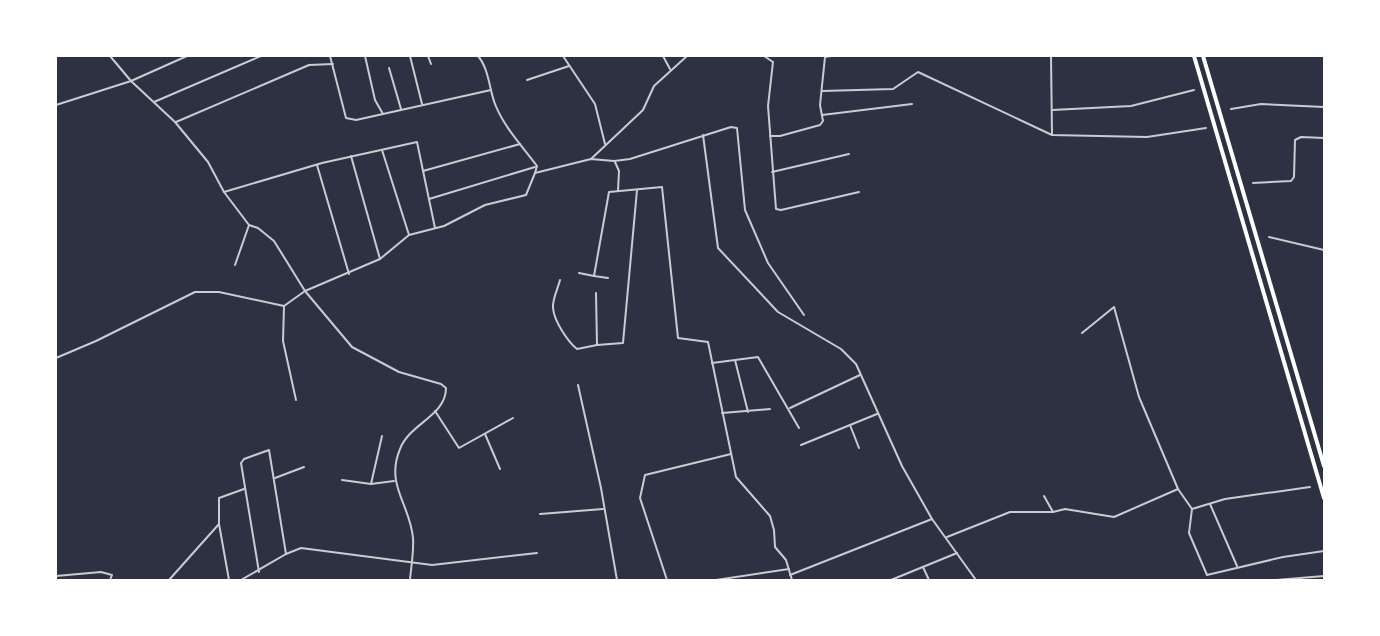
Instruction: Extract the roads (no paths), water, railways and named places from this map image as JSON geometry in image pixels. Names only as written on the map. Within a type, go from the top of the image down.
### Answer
[{"type":"highway","points":[[1194,56],[1324,498]]},
{"type":"highway","points":[[1203,56],[1324,466]]},
{"type":"street","points":[[112,56],[130,81],[175,122],[208,162],[224,192],[249,225],[258,228],[274,241],[305,291],[352,347],[399,372],[441,384],[446,388],[446,397],[441,408],[410,432],[400,448],[394,481],[405,507],[413,539],[410,580]]},
{"type":"street","points":[[56,105],[130,81],[187,56]]},
{"type":"street","points":[[154,102],[261,56]]},
{"type":"street","points":[[330,56],[346,118],[356,120],[491,90]]},
{"type":"street","points":[[365,56],[375,100],[383,114]]},
{"type":"street","points":[[410,56],[422,104]]},
{"type":"street","points":[[428,56],[430,64]]},
{"type":"street","points":[[478,56],[486,70],[491,90],[505,124],[537,166]]},
{"type":"street","points":[[563,56],[595,105],[605,144]]},
{"type":"street","points":[[663,56],[670,69]]},
{"type":"street","points":[[591,159],[644,110],[654,86],[670,69],[687,56]]},
{"type":"street","points":[[764,56],[773,62],[768,106],[776,209],[781,210],[859,192]]},
{"type":"street","points":[[770,136],[818,127],[823,121],[820,105],[825,57],[831,56]]},
{"type":"street","points":[[1051,56],[1052,135]]},
{"type":"street","points":[[175,122],[309,65],[333,64]]},
{"type":"street","points":[[527,80],[568,66]]},
{"type":"street","points":[[389,68],[401,109]]},
{"type":"street","points":[[822,91],[893,89],[918,72],[1052,135],[1147,137],[1206,128]]},
{"type":"street","points":[[1052,110],[1131,106],[1194,90]]},
{"type":"street","points":[[822,115],[912,104]]},
{"type":"street","points":[[1231,109],[1261,104],[1324,107]]},
{"type":"street","points":[[535,173],[591,159],[614,161],[630,159],[704,135],[737,128],[745,210],[768,263],[804,315]]},
{"type":"street","points":[[704,135],[718,249],[778,312],[842,349],[856,364],[877,414],[932,519],[976,580]]},
{"type":"street","points":[[1253,183],[1292,181],[1295,140],[1302,137],[1324,138]]},
{"type":"street","points":[[224,192],[317,164],[417,142],[435,228]]},
{"type":"street","points":[[423,171],[520,144]]},
{"type":"street","points":[[382,150],[409,236]]},
{"type":"street","points":[[772,172],[849,154]]},
{"type":"street","points":[[351,156],[380,259]]},
{"type":"street","points":[[614,161],[619,171],[618,191]]},
{"type":"street","points":[[317,164],[350,274]]},
{"type":"street","points":[[56,358],[96,341],[195,292],[219,291],[284,306],[305,291],[350,274],[380,259],[409,236],[435,228],[485,205],[526,195],[537,166]]},
{"type":"street","points":[[429,199],[537,166]]},
{"type":"street","points":[[594,276],[609,192],[662,188],[678,339],[708,342],[731,454],[740,483],[770,516],[775,547],[789,569],[792,580]]},
{"type":"street","points":[[560,280],[552,307],[571,344],[577,349],[624,343],[637,190]]},
{"type":"street","points":[[235,265],[249,225]]},
{"type":"street","points":[[1269,237],[1324,250]]},
{"type":"street","points":[[579,273],[608,278]]},
{"type":"street","points":[[596,293],[597,345]]},
{"type":"street","points":[[284,306],[283,341],[296,400]]},
{"type":"street","points":[[1082,333],[1114,307],[1139,397],[1178,489],[1192,510],[1189,533],[1207,575],[1237,566],[1324,551]]},
{"type":"street","points":[[712,363],[758,357],[799,428]]},
{"type":"street","points":[[735,360],[748,412]]},
{"type":"street","points":[[789,409],[860,375]]},
{"type":"street","points":[[578,385],[617,580]]},
{"type":"street","points":[[722,413],[770,409]]},
{"type":"street","points":[[435,411],[457,447],[513,418]]},
{"type":"street","points":[[801,445],[877,414]]},
{"type":"street","points":[[850,425],[859,448]]},
{"type":"street","points":[[485,434],[500,469]]},
{"type":"street","points":[[370,484],[382,436]]},
{"type":"street","points":[[259,572],[244,489],[242,460],[269,450],[286,554]]},
{"type":"street","points":[[667,580],[640,498],[645,475],[731,454]]},
{"type":"street","points":[[275,478],[304,467]]},
{"type":"street","points":[[342,480],[370,484],[394,481]]},
{"type":"street","points":[[1192,510],[1225,499],[1310,487]]},
{"type":"street","points":[[229,580],[219,524],[219,498],[244,489]]},
{"type":"street","points":[[946,537],[1010,512],[1053,512],[1079,509],[1114,517],[1178,489]]},
{"type":"street","points":[[1044,496],[1053,512]]},
{"type":"street","points":[[1210,504],[1237,566]]},
{"type":"street","points":[[540,514],[603,509]]},
{"type":"street","points":[[790,575],[932,519]]},
{"type":"street","points":[[169,580],[219,524]]},
{"type":"street","points":[[241,580],[301,548],[432,565],[537,553]]},
{"type":"street","points":[[893,580],[957,553]]},
{"type":"street","points":[[923,567],[929,580]]},
{"type":"street","points":[[716,580],[789,569]]},
{"type":"street","points":[[56,576],[112,574],[110,580]]},
{"type":"street","points":[[1276,580],[1324,576]]}]
